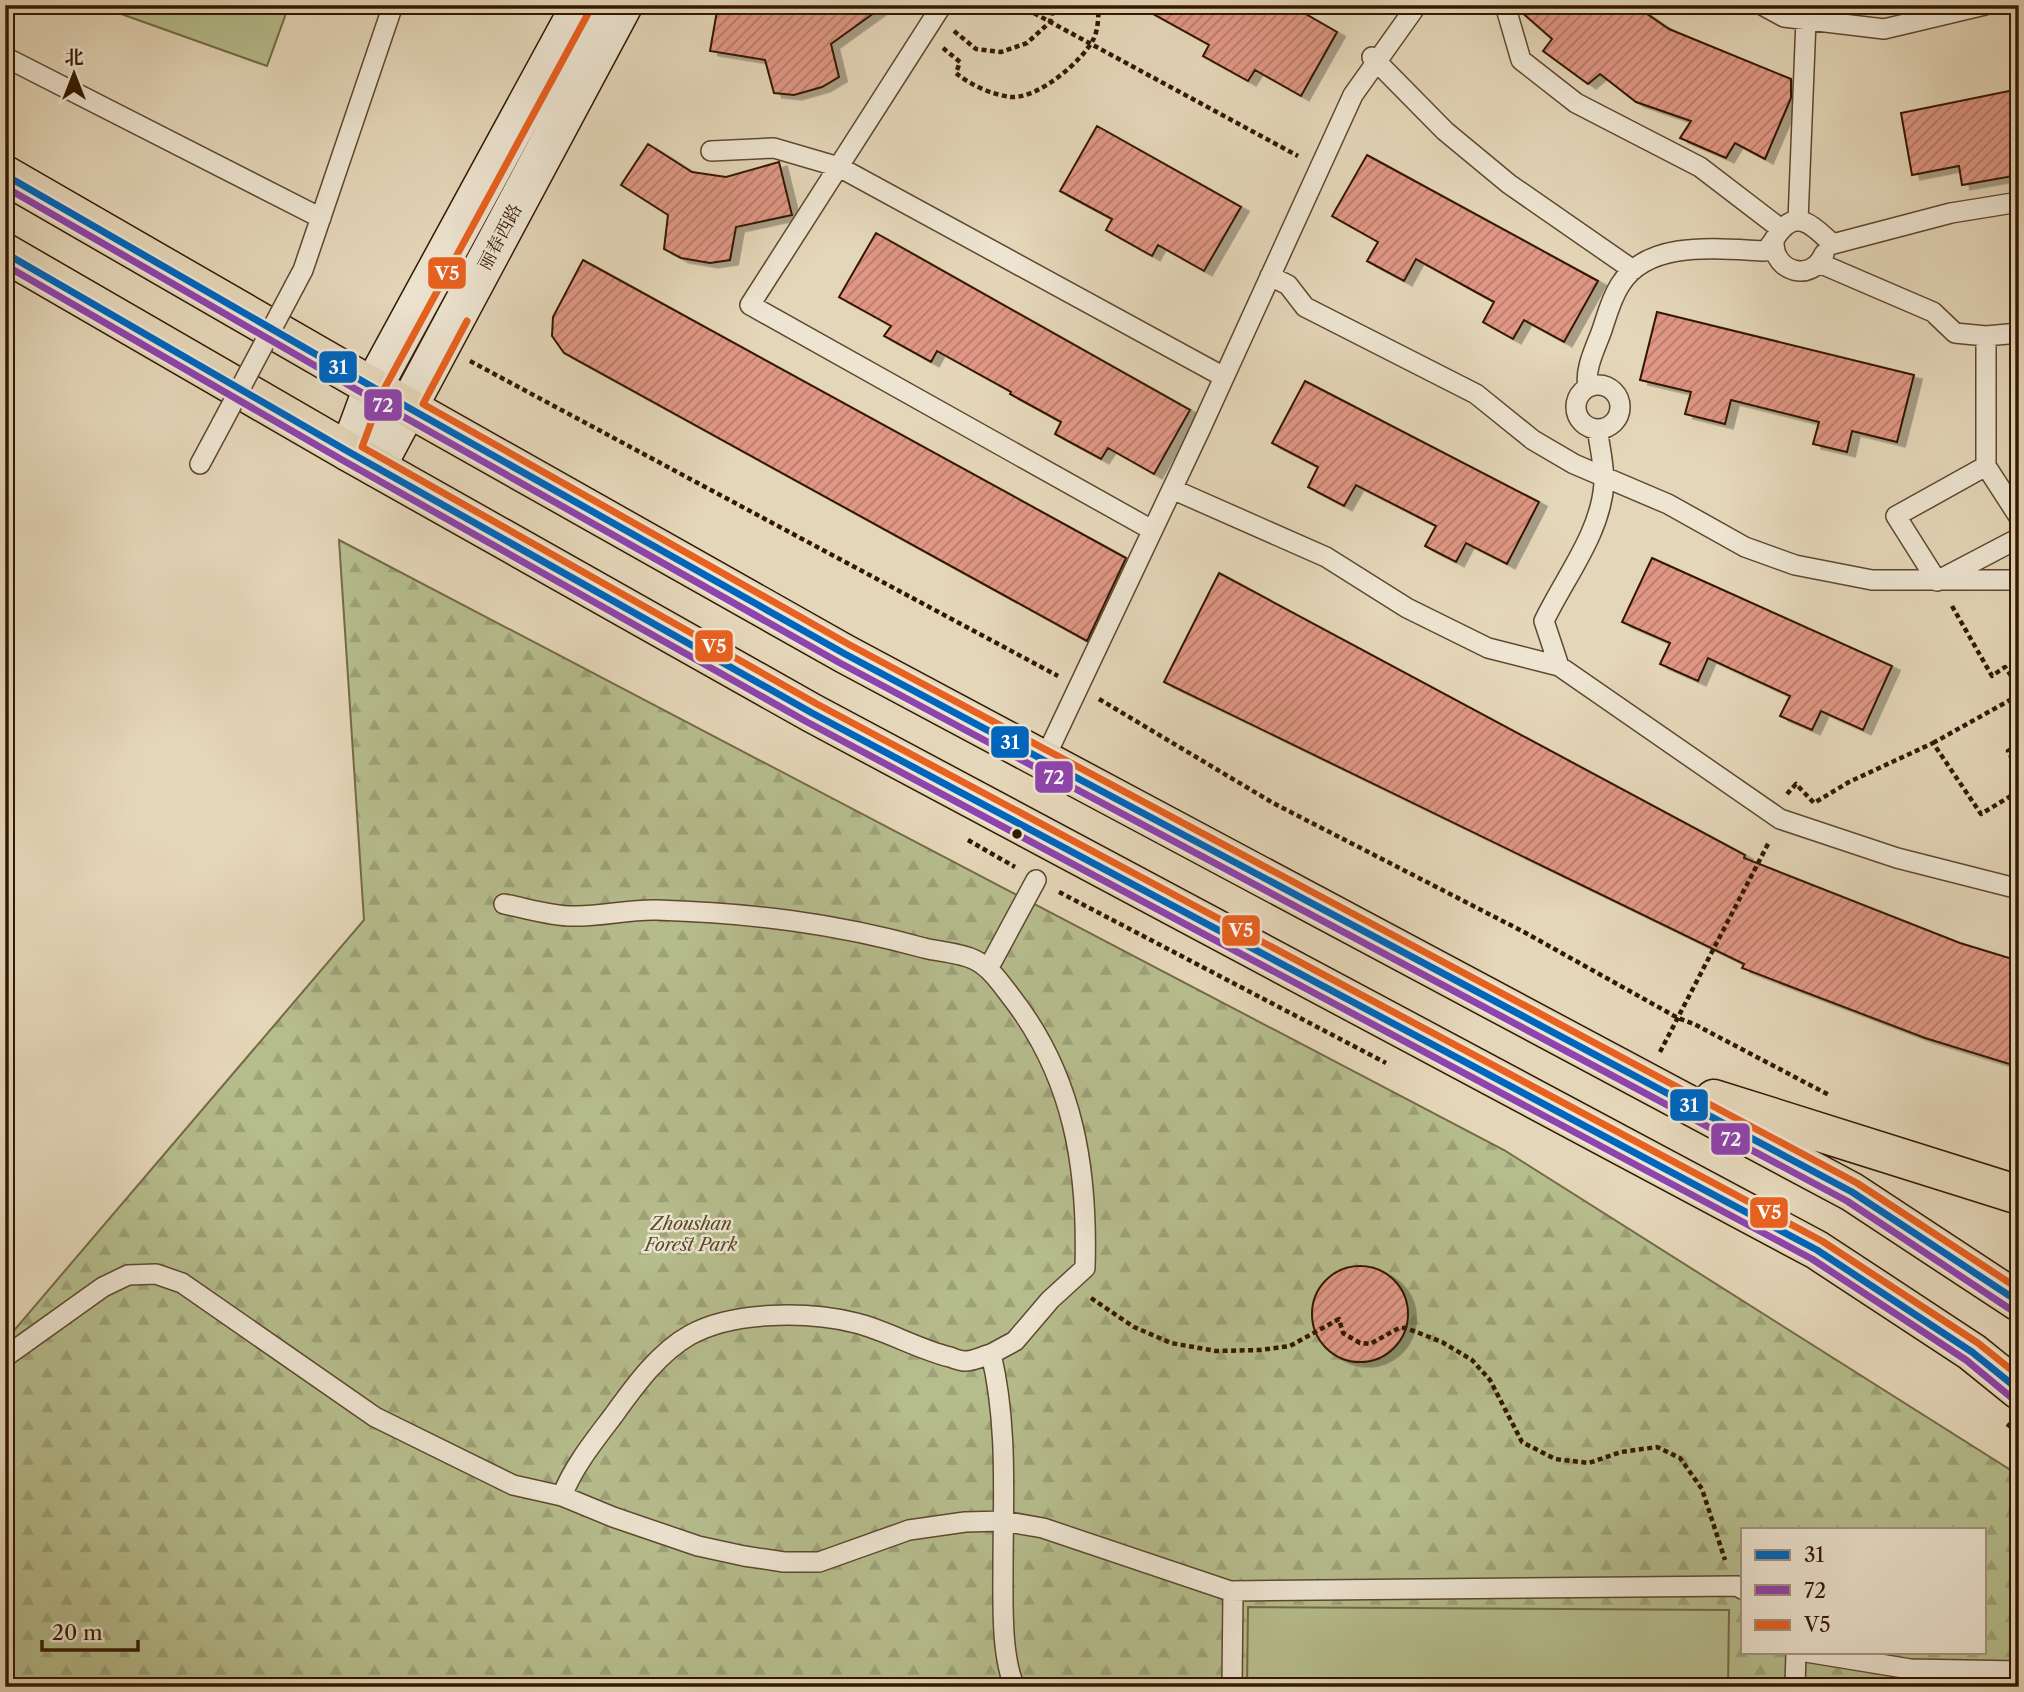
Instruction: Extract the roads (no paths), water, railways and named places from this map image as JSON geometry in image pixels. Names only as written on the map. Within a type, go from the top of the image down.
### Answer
[{"type":"main road","points":[[362,459],[373,387],[581,5]]},
{"type":"main road","name":"丽春西路","points":[[362,459],[409,408],[623,5]]},
{"type":"main road","points":[[5,175],[409,408],[845,654],[1853,1192],[2019,1302]]},
{"type":"main road","points":[[5,253],[362,459],[812,713],[1817,1251],[1972,1352],[2019,1390]]},
{"type":"main road","points":[[1636,1074],[2019,1195]]},
{"type":"lane","points":[[200,464],[303,270],[393,5]]},
{"type":"lane","points":[[942,5],[750,305],[1152,530]]},
{"type":"lane","points":[[1505,5],[1521,60],[1576,103],[1700,167],[1779,240]]},
{"type":"lane","points":[[1762,5],[1784,17],[1884,29],[1985,5]]},
{"type":"lane","points":[[1044,760],[1353,95],[1375,59],[1415,6]]},
{"type":"lane","points":[[1806,20],[1779,240],[1783,266],[1798,272],[1810,270],[1825,249],[1951,213],[2019,202]]},
{"type":"lane","points":[[5,57],[321,218]]},
{"type":"lane","points":[[1375,59],[1445,131],[1509,184],[1633,270]]},
{"type":"lane","points":[[711,151],[774,148],[839,167],[1224,377]]},
{"type":"lane","points":[[1588,387],[1606,386],[1616,394],[1619,414],[1609,427],[1597,429],[1585,426],[1576,412],[1578,397],[1588,387],[1590,364],[1608,310],[1620,284],[1633,270],[1656,257],[1688,248],[1779,240],[1812,224],[1825,249],[1933,312],[1955,332],[1986,336],[2019,333]]},
{"type":"lane","points":[[1270,275],[1287,285],[1305,307],[1476,394],[1533,440],[1574,464],[1668,503],[1745,547],[1795,565],[1872,580],[2019,580]]},
{"type":"lane","points":[[1986,336],[1986,466],[2019,517]]},
{"type":"lane","points":[[1559,666],[1544,621],[1592,529],[1601,503],[1604,476],[1597,429]]},
{"type":"lane","points":[[1937,581],[1896,516],[1986,466]]},
{"type":"lane","points":[[1172,489],[1326,557],[1407,608],[1488,648],[1559,666],[1775,815],[1897,858],[2019,889]]},
{"type":"lane","points":[[1937,581],[2019,538]]},
{"type":"lane","points":[[988,969],[1036,880]]},
{"type":"lane","points":[[504,904],[572,916],[639,909],[721,912],[814,922],[874,934],[975,960],[988,969],[1031,1022],[1057,1073],[1076,1131],[1082,1172],[1086,1229],[1085,1268],[1050,1300],[1015,1341],[991,1354],[965,1361],[927,1352],[890,1334],[855,1322],[811,1316],[766,1316],[717,1323],[688,1336],[662,1357],[598,1436],[568,1481],[562,1496]]},
{"type":"lane","points":[[5,1357],[103,1287],[128,1275],[156,1274],[182,1283],[376,1417],[513,1485],[562,1496],[613,1517],[698,1546],[744,1556],[784,1562],[819,1562],[909,1530],[965,1521],[1003,1521],[1043,1528],[1233,1591],[1740,1587]]},
{"type":"lane","points":[[991,1354],[1003,1431],[1003,1603],[1011,1677],[1015,1687]]},
{"type":"lane","points":[[1232,1687],[1233,1591]]},
{"type":"lane","points":[[1795,1687],[1796,1654]]},
{"type":"lane","points":[[1818,1654],[1910,1669],[2019,1671]]},
{"type":"park label","name":"Zhoushan Forest Park","points":[[691,1234]]}]
